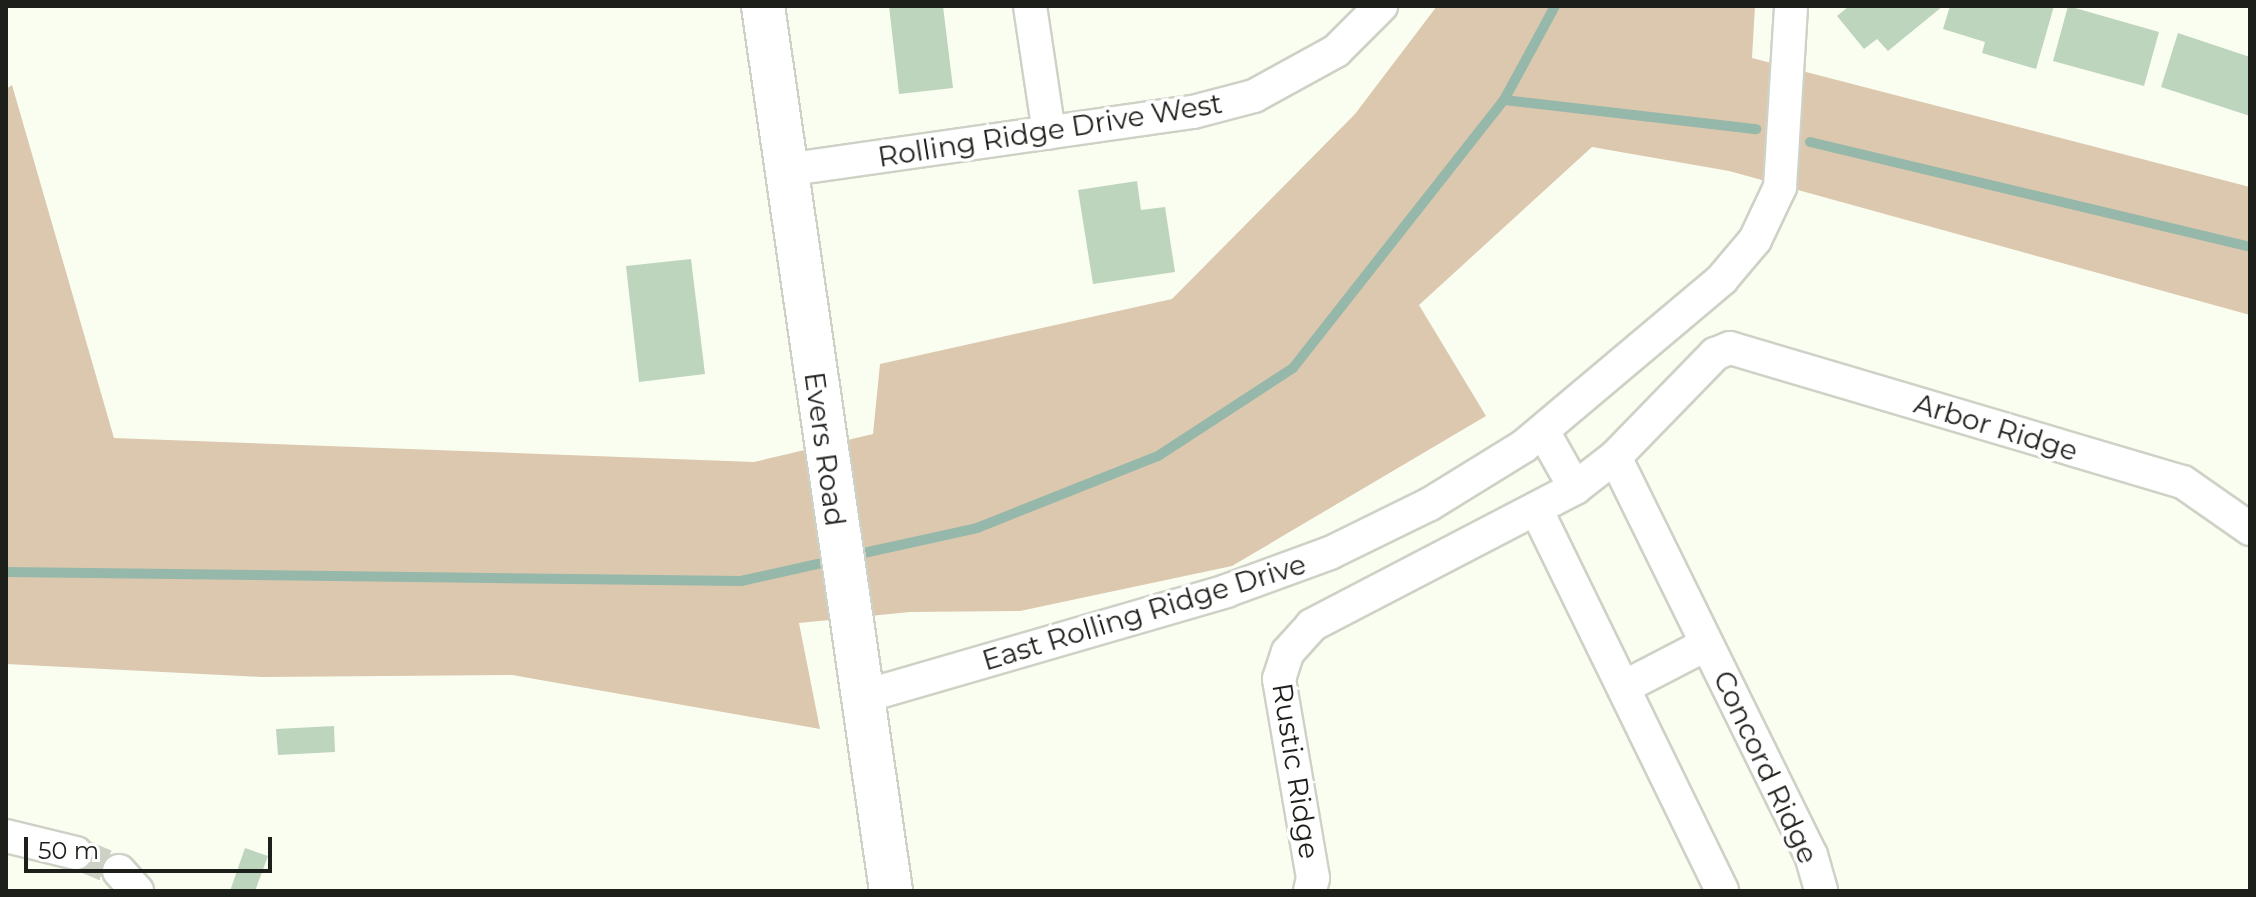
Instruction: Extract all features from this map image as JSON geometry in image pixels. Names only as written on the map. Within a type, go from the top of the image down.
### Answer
[{"type":"main road","name":"Evers Road","points":[[763,6],[891,891]]},
{"type":"street","points":[[1030,6],[1049,133]]},
{"type":"street","name":"Rolling Ridge Drive West","points":[[785,170],[1049,133],[1254,96],[1336,51],[1381,6]]},
{"type":"street","name":"East Rolling Ridge Drive","points":[[862,697],[1226,591],[1330,553],[1430,504],[1543,431],[1722,279],[1770,215],[1785,148],[1791,6]]},
{"type":"street","name":"Arbor Ridge","points":[[1615,457],[1715,354],[1730,348],[2183,482],[2250,529]]},
{"type":"street","points":[[1543,431],[1575,488]]},
{"type":"street","points":[[1615,457],[1538,513],[1722,891]]},
{"type":"street","name":"Concord Ridge","points":[[1615,457],[1811,855],[1821,891]]},
{"type":"street","name":"Rustic Ridge","points":[[1310,891],[1313,878],[1279,679],[1288,652],[1312,625],[1538,513]]},
{"type":"street","name":"Concord Ridge","points":[[1624,687],[1707,644]]},
{"type":"street","points":[[6,836],[76,853]]},
{"type":"shaded area","points":[[1437,6],[1755,6],[1752,58],[2250,187],[2250,315],[1729,171],[1592,147],[1419,305],[1486,416],[1232,566],[1020,611],[910,612],[799,623],[820,729],[512,675],[262,677],[6,664],[6,89],[12,85],[114,438],[754,462],[873,434],[880,364],[1172,299],[1355,114]]},
{"type":"building","points":[[889,6],[943,6],[953,88],[899,94]]},
{"type":"building","points":[[1849,6],[1943,6],[1888,51],[1877,39],[1864,49],[1837,16]]},
{"type":"building","points":[[1950,6],[2054,6],[2036,69],[1982,53],[1985,42],[1943,29]]},
{"type":"building","points":[[2068,6],[2159,32],[2144,86],[2053,61]]},
{"type":"building","points":[[2178,33],[2250,57],[2250,116],[2161,87]]},
{"type":"building","points":[[1137,181],[1141,210],[1165,207],[1175,272],[1093,284],[1078,190]]},
{"type":"building","points":[[691,259],[705,374],[639,382],[626,266]]},
{"type":"building","points":[[334,726],[335,752],[278,755],[276,729]]},
{"type":"building","points":[[245,848],[268,856],[255,891],[230,891]]},
{"type":"waterway","points":[[850,556],[977,528],[1158,456],[1293,368],[1504,100],[1555,6]]},
{"type":"waterway","points":[[1504,100],[1756,129]]},
{"type":"waterway","points":[[1810,142],[2250,247]]},
{"type":"waterway","points":[[6,572],[741,581],[835,560]]},
{"type":"tunnel","points":[[76,853],[119,871]]}]
